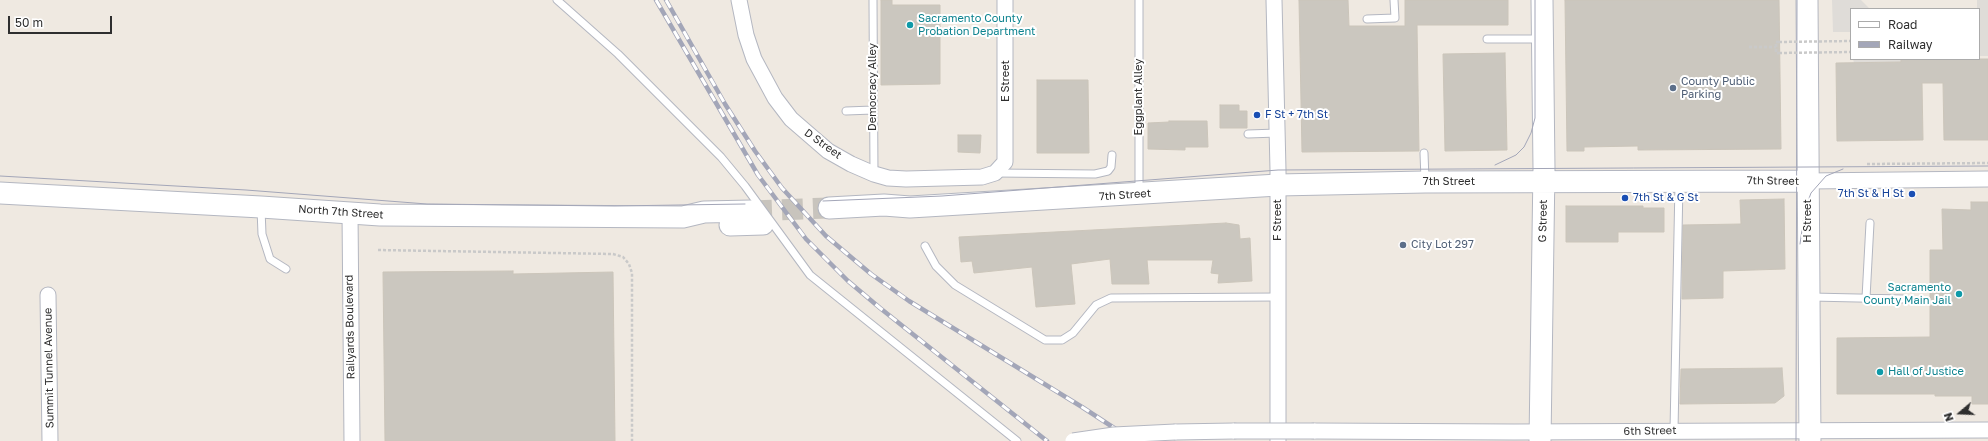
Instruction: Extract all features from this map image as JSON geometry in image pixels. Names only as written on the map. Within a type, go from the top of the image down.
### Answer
[{"type":"main road","name":"G Street","points":[[1540,437],[1544,182],[1542,0]]},
{"type":"main road","name":"H Street","points":[[1808,0],[1810,436]]},
{"type":"main road","name":"7th Street","points":[[835,214],[884,205],[910,208],[1278,185],[1425,182],[1808,181]]},
{"type":"main road","name":"North 7th Street","points":[[0,193],[350,212],[380,215],[457,217],[683,217],[704,212],[757,217]]},
{"type":"street","name":"D Street","points":[[739,0],[746,35],[754,59],[775,98],[791,119],[828,151],[874,174],[888,178],[906,179],[975,177],[1000,168]]},
{"type":"street","name":"E Street","points":[[1000,168],[1005,0]]},
{"type":"street","name":"F Street","points":[[1274,0],[1278,185],[1278,441]]},
{"type":"street","name":"7th Street","points":[[1808,181],[1988,179]]},
{"type":"street","name":"Railyards Boulevard","points":[[350,212],[352,441]]},
{"type":"street","name":"Summit Tunnel Avenue","points":[[48,295],[50,441]]},
{"type":"street","name":"6th Street","points":[[1073,441],[1114,435],[1234,431],[1314,431],[1540,437],[1674,430],[1810,436],[1988,430]]},
{"type":"lane","points":[[557,0],[618,54],[721,157],[745,186],[810,275],[1016,441]]},
{"type":"lane","name":"Democracy Alley","points":[[873,0],[874,174]]},
{"type":"lane","name":"Eggplant Alley","points":[[1139,0],[1139,194]]},
{"type":"lane","points":[[1367,19],[1395,18],[1394,0]]},
{"type":"lane","points":[[1487,39],[1543,39]]},
{"type":"lane","points":[[846,111],[873,110]]},
{"type":"lane","points":[[1248,134],[1277,133]]},
{"type":"lane","points":[[1424,153],[1425,182]]},
{"type":"lane","points":[[1000,168],[1095,174],[1108,171],[1111,167],[1112,155]]},
{"type":"lane","points":[[1674,430],[1679,181]]},
{"type":"lane","points":[[261,207],[262,234],[270,259],[286,269]]},
{"type":"lane","points":[[1866,298],[1870,223]]},
{"type":"lane","points":[[925,246],[936,266],[955,285],[1045,340],[1062,340],[1073,333],[1096,305],[1111,298],[1278,297]]},
{"type":"lane","points":[[1809,297],[1904,299]]},
{"type":"path","points":[[1850,41],[1776,42],[1776,53],[1850,52]]},
{"type":"path","points":[[1749,46],[1776,47]]},
{"type":"path","points":[[1867,164],[1988,163]]},
{"type":"path","points":[[378,250],[613,254],[623,257],[629,264],[632,273],[632,441]]},
{"type":"shaded area","points":[[1832,0],[1861,0],[1869,8],[1850,8],[1850,32],[1833,32]]},
{"type":"shaded area","points":[[1977,0],[1988,0],[1988,56],[1980,56],[1980,8],[1977,8]]},
{"type":"shaded area","points":[[1853,60],[1901,60],[1901,62],[1854,63]]},
{"type":"building","name":"Sacramento County Probation Department","points":[[881,0],[892,0],[892,5],[940,5],[940,84],[881,85]]},
{"type":"building","points":[[1299,0],[1348,0],[1349,26],[1405,26],[1405,0],[1508,0],[1508,25],[1417,25],[1419,151],[1302,152]]},
{"type":"building","name":"County Public Parking","points":[[1565,0],[1779,0],[1781,149],[1638,150],[1638,146],[1584,147],[1584,151],[1567,151]]},
{"type":"building","points":[[1505,53],[1507,150],[1445,151],[1443,54]]},
{"type":"building","points":[[1988,59],[1988,140],[1944,140],[1943,83],[1922,83],[1923,140],[1837,141],[1836,63],[1901,62],[1901,60]]},
{"type":"building","points":[[1037,80],[1088,80],[1089,153],[1037,153]]},
{"type":"building","points":[[1220,105],[1239,105],[1239,111],[1247,111],[1247,128],[1220,128]]},
{"type":"building","points":[[1169,121],[1207,121],[1208,147],[1185,147],[1185,150],[1148,149],[1148,123]]},
{"type":"building","points":[[958,135],[981,135],[980,153],[958,152]]},
{"type":"building","points":[[1784,199],[1785,269],[1723,271],[1723,298],[1682,299],[1683,225],[1741,224],[1740,200]]},
{"type":"building","name":"Sacramento County Main Jail","points":[[1971,202],[1988,202],[1988,404],[1972,404],[1972,396],[1935,396],[1935,394],[1837,394],[1837,338],[1930,337],[1930,250],[1943,250],[1942,209],[1971,210]]},
{"type":"building","points":[[1566,206],[1643,206],[1643,208],[1664,208],[1664,232],[1618,232],[1618,242],[1566,242]]},
{"type":"building","points":[[1226,223],[1239,225],[1240,239],[1250,238],[1252,281],[1218,283],[1219,274],[1211,273],[1213,260],[1147,260],[1149,284],[1112,284],[1110,259],[1071,264],[1075,304],[1036,307],[1032,267],[974,273],[972,261],[961,262],[959,237]]},
{"type":"building","points":[[513,271],[513,274],[613,272],[615,441],[385,441],[383,272]]},
{"type":"building","points":[[1782,368],[1784,396],[1775,403],[1680,404],[1681,369]]},
{"type":"tunnel","points":[[751,211],[829,208]]},
{"type":"tram line","points":[[1495,165],[1516,155],[1524,147],[1531,133],[1535,118],[1535,0]]},
{"type":"tram line","points":[[1796,441],[1797,0]]},
{"type":"tram line","points":[[823,201],[942,196],[1278,170],[1988,166]]},
{"type":"tram line","points":[[1800,244],[1805,209],[1811,193],[1826,176],[1843,169]]},
{"type":"tram line","points":[[0,176],[246,190],[427,204],[614,206],[745,204]]},
{"type":"railway","points":[[656,0],[758,175],[806,239],[848,281],[880,308],[1047,441]]},
{"type":"railway","points":[[666,0],[725,104],[755,151],[782,188],[826,236],[871,274],[909,301],[1082,407],[1134,441]]},
{"type":"place","name":"Sacramento County Probation Department","points":[[910,25]]},
{"type":"place","name":"County Public Parking","points":[[1673,88]]},
{"type":"place","name":"F St + 7th St","points":[[1257,115]]},
{"type":"place","name":"7th St & H St","points":[[1912,194]]},
{"type":"place","name":"7th St & G St","points":[[1625,198]]},
{"type":"place","name":"City Lot 297","points":[[1403,245]]},
{"type":"place","name":"Sacramento County Main Jail","points":[[1959,294]]},
{"type":"place","name":"Hall of Justice","points":[[1880,372]]}]
